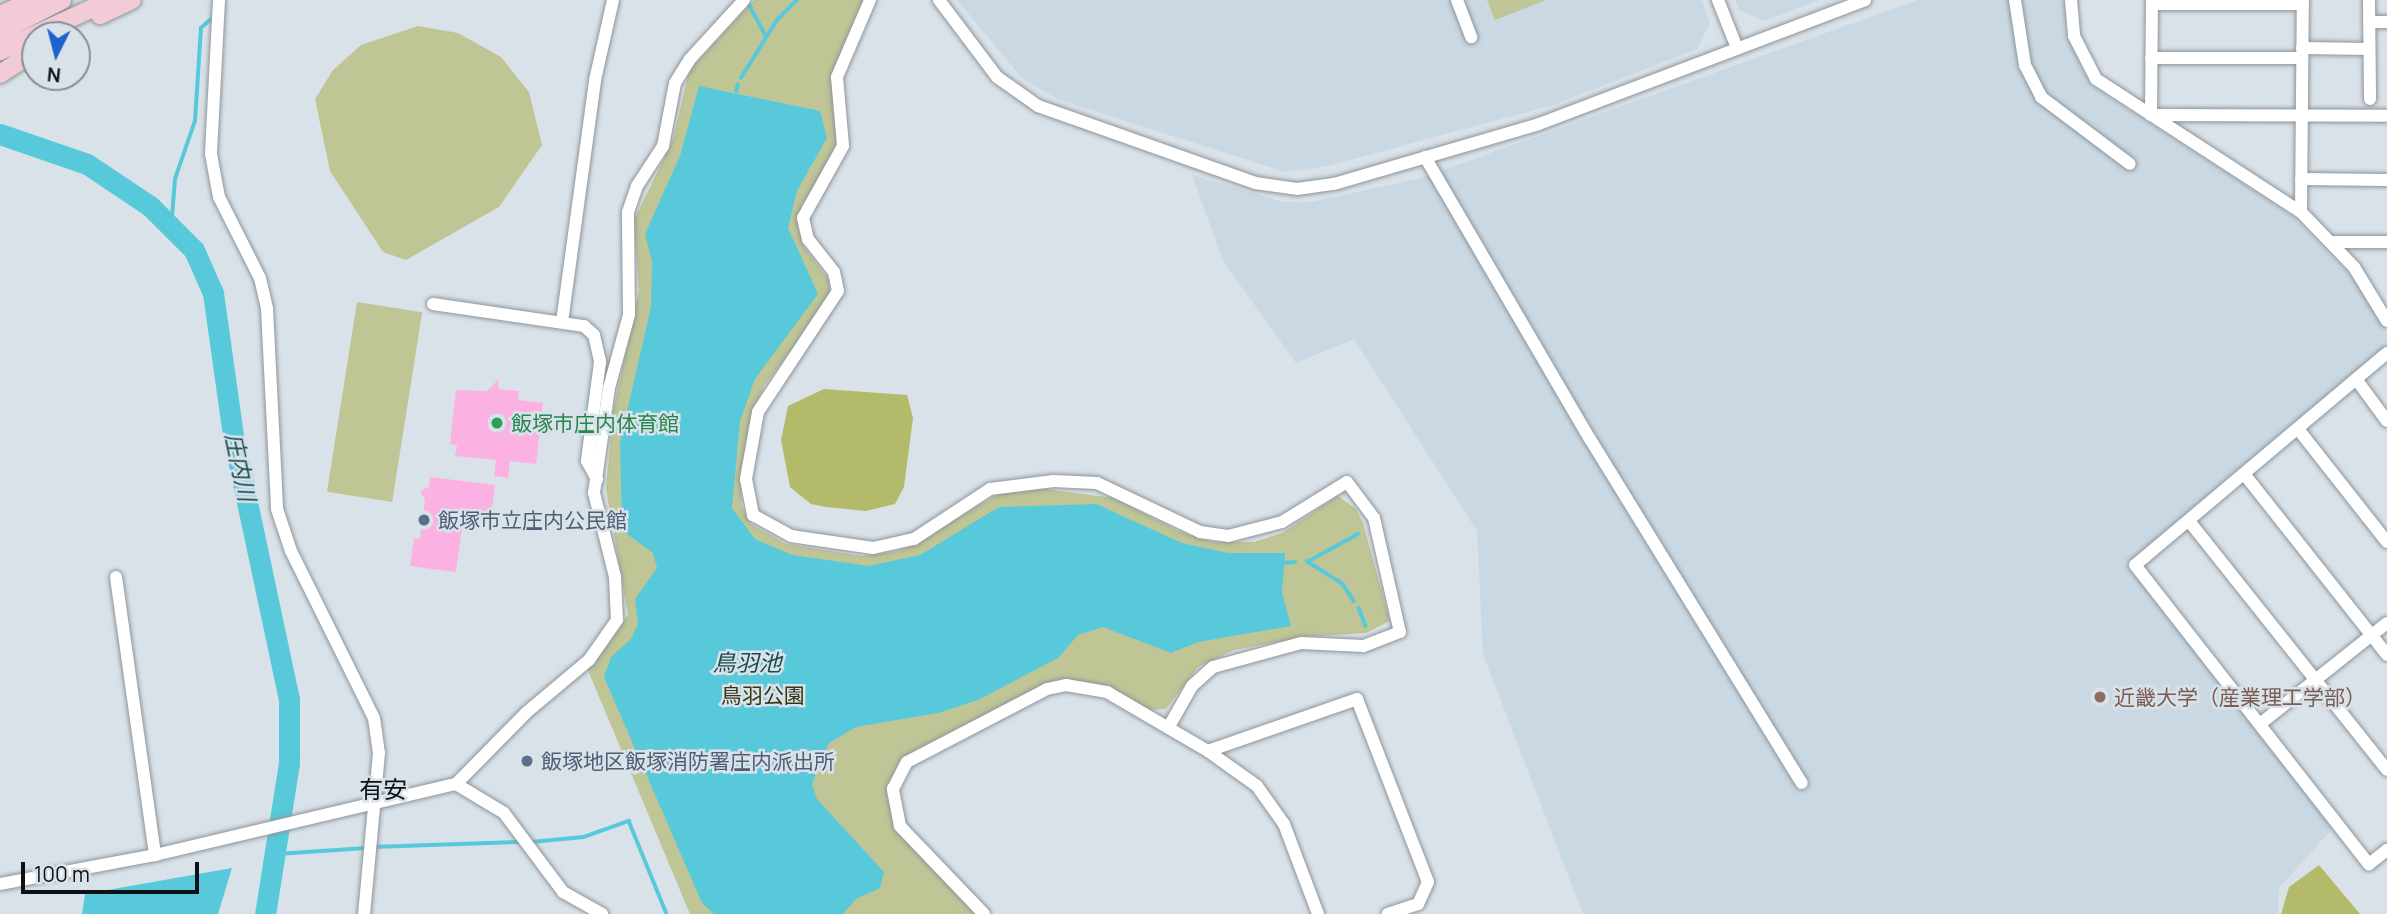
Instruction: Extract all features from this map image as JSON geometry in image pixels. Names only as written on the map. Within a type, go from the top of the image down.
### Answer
[{"type":"highway","points":[[0,15],[34,0]]},
{"type":"highway","points":[[0,32],[62,0]]},
{"type":"highway","points":[[0,51],[110,0]]},
{"type":"highway","points":[[87,21],[132,0]]},
{"type":"highway","points":[[0,74],[21,60]]},
{"type":"street","points":[[219,0],[211,154],[219,197],[260,278],[267,309],[277,509],[291,551],[374,718],[374,805],[364,914]]},
{"type":"street","points":[[562,322],[595,80],[614,0]]},
{"type":"street","points":[[870,0],[837,78],[843,146],[803,218],[808,239],[834,272],[838,291],[758,412],[746,479],[752,515],[791,536],[873,548],[914,539],[990,489],[1053,481],[1097,483],[1200,532],[1228,536],[1282,522],[1347,482],[1374,518],[1400,632],[1363,646],[1319,641],[1266,649],[1213,667],[1192,687],[1168,728]]},
{"type":"street","points":[[939,0],[997,77],[1038,106],[1255,183],[1297,189],[1334,184],[1576,112],[1865,0]]},
{"type":"street","points":[[1457,0],[1471,37]]},
{"type":"street","points":[[1718,0],[1737,48]]},
{"type":"street","points":[[2015,0],[2025,65],[2041,97],[2130,164]]},
{"type":"street","points":[[2071,0],[2074,36],[2088,69],[2151,115],[2301,212],[2332,242],[2382,306],[2387,321]]},
{"type":"street","points":[[2369,0],[2370,99]]},
{"type":"street","points":[[0,884],[155,855],[321,819],[456,784],[527,712],[581,668],[617,620],[615,577],[596,505],[609,388],[629,315],[628,212],[637,186],[663,146],[675,83],[741,1]]},
{"type":"street","points":[[2151,115],[2152,2],[2303,2],[2301,212]]},
{"type":"street","points":[[2369,22],[2387,22]]},
{"type":"street","points":[[2151,58],[2369,49]]},
{"type":"street","points":[[2151,115],[2387,116]]},
{"type":"street","points":[[1425,157],[1590,439],[1802,783]]},
{"type":"street","points":[[2301,179],[2387,180]]},
{"type":"street","points":[[2332,242],[2387,242]]},
{"type":"street","points":[[433,304],[584,326],[600,347],[587,461],[597,479]]},
{"type":"street","points":[[2387,353],[2135,565],[2369,864],[2387,850]]},
{"type":"street","points":[[2356,379],[2387,421]]},
{"type":"street","points":[[2298,429],[2387,542]]},
{"type":"street","points":[[2245,475],[2387,655]]},
{"type":"street","points":[[2189,521],[2387,770]]},
{"type":"street","points":[[116,577],[155,855]]},
{"type":"street","points":[[2260,724],[2387,623]]},
{"type":"street","points":[[984,914],[900,827],[893,789],[907,762],[1047,689],[1066,684],[1107,692],[1208,751],[1257,786],[1284,824],[1318,914]]},
{"type":"street","points":[[1208,751],[1357,699],[1428,882],[1418,904],[1388,914]]},
{"type":"street","points":[[456,784],[504,813],[563,892],[602,914]]},
{"type":"shaded area","points":[[957,0],[1702,0],[1710,23],[1697,49],[1553,105],[1328,166],[1285,172],[1057,99],[1022,78]]},
{"type":"shaded area","points":[[1735,0],[1819,0],[1764,21],[1739,10]]},
{"type":"shaded area","points":[[1918,0],[2064,0],[2066,35],[2092,86],[2291,215],[2355,281],[2387,332],[2387,347],[2128,566],[2333,828],[2279,888],[2278,914],[1583,914],[1483,654],[1477,531],[1354,339],[1296,363],[1223,261],[1192,175],[1284,202],[1311,202],[1418,179]]},
{"type":"green space","name":"鳥羽池","points":[[754,0],[865,0],[834,69],[837,150],[802,205],[798,226],[804,247],[829,280],[830,298],[764,386],[752,414],[741,484],[741,505],[751,524],[786,544],[863,556],[898,551],[999,494],[1038,488],[1113,498],[1178,531],[1213,542],[1254,542],[1282,533],[1338,496],[1356,509],[1363,523],[1390,621],[1366,633],[1304,637],[1234,650],[1198,667],[1166,709],[1150,710],[1092,683],[1077,683],[1001,708],[905,760],[887,794],[895,829],[977,914],[690,914],[587,668],[628,615],[606,489],[613,412],[639,291],[634,220],[673,140],[689,71]]},
{"type":"green space","points":[[1487,0],[1546,0],[1495,20]]},
{"type":"green space","points":[[418,26],[458,33],[501,57],[529,92],[542,145],[499,207],[406,260],[383,252],[330,171],[315,99],[333,70],[361,45]]},
{"type":"green space","points":[[357,302],[422,312],[392,502],[327,492]]},
{"type":"green space","points":[[824,389],[907,395],[913,418],[904,487],[895,504],[866,511],[826,507],[811,504],[790,487],[781,440],[788,406]]},
{"type":"green space","points":[[2319,865],[2360,914],[2281,914],[2289,887]]},
{"type":"water","name":"鳥羽池","points":[[699,86],[820,111],[827,138],[797,191],[788,228],[818,294],[755,379],[740,421],[732,508],[755,539],[792,555],[869,566],[920,555],[999,507],[1096,504],[1182,543],[1228,553],[1285,553],[1282,592],[1291,626],[1198,642],[1171,653],[1103,627],[1078,635],[1058,658],[978,700],[938,713],[856,727],[829,743],[812,784],[817,799],[884,872],[880,888],[856,899],[843,914],[714,914],[702,903],[604,677],[611,657],[631,639],[638,624],[635,599],[657,568],[653,553],[627,534],[622,522],[620,442],[651,307],[652,262],[645,234],[680,156]]},
{"type":"water","points":[[232,868],[218,914],[82,914],[85,894]]},
{"type":"building","name":"飯塚市庄内体育館","points":[[499,379],[498,389],[519,391],[518,400],[543,403],[536,464],[510,461],[508,478],[494,476],[496,460],[455,456],[457,445],[450,444],[456,390],[487,391]]},
{"type":"building","name":"飯塚市立庄内公民館","points":[[430,477],[495,485],[491,516],[464,512],[456,572],[410,566],[414,538],[420,539],[425,500],[420,491],[429,487]]},
{"type":"waterway","points":[[741,78],[777,20],[797,0]]},
{"type":"waterway","points":[[749,4],[766,36]]},
{"type":"waterway","points":[[171,229],[175,179],[195,121],[201,28],[210,20]]},
{"type":"waterway","points":[[736,91],[738,85]]},
{"type":"waterway","name":"庄内川","points":[[0,134],[87,164],[150,206],[194,250],[213,293],[233,436],[289,699],[289,763],[265,914]]},
{"type":"waterway","points":[[1309,561],[1358,534]]},
{"type":"waterway","points":[[1307,561],[1343,584],[1354,601]]},
{"type":"waterway","points":[[1284,563],[1295,562]]},
{"type":"waterway","points":[[1359,608],[1366,626]]},
{"type":"waterway","points":[[531,842],[584,837],[629,821],[667,914]]},
{"type":"waterway","points":[[374,847],[520,842]]},
{"type":"waterway","points":[[277,854],[366,848]]},
{"type":"place","name":"飯塚市庄内体育館","points":[[497,423]]},
{"type":"place","name":"飯塚市立庄内公民館","points":[[424,520]]},
{"type":"place","name":"近畿大学（産業理工学部）","points":[[2100,697]]},
{"type":"place","name":"飯塚地区飯塚消防署庄内派出所","points":[[527,761]]},
{"type":"district","name":"有安","points":[[383,789]]},
{"type":"park label","name":"鳥羽公園","points":[[763,695]]}]
